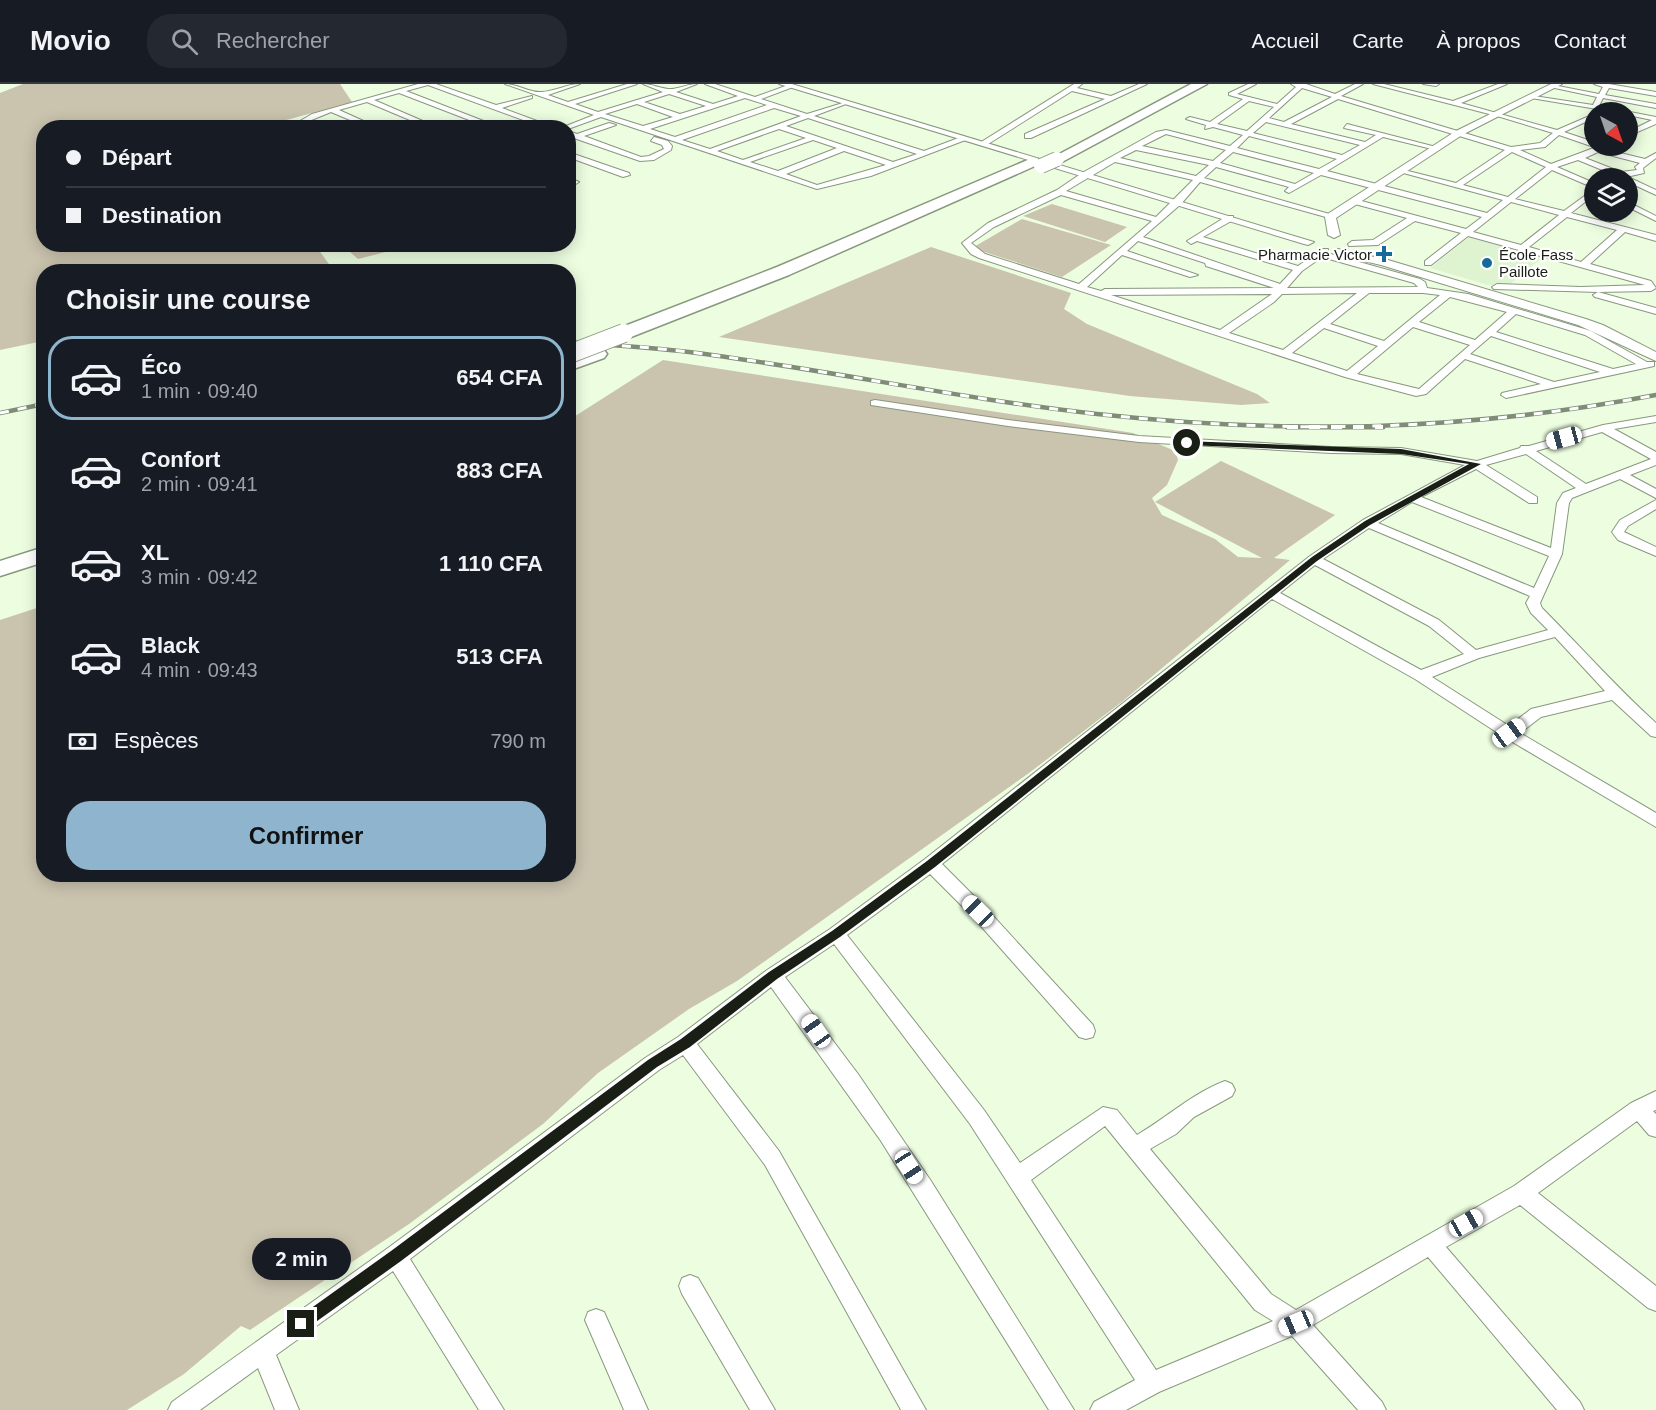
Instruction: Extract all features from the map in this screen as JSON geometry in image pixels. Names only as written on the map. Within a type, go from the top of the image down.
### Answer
[{"type":"highway","points":[[576,354],[624,333],[783,271],[1043,161],[1185,84]]},
{"type":"highway","points":[[576,356],[597,354],[647,335],[861,247],[1201,84]]},
{"type":"highway","points":[[0,557],[36,546]]},
{"type":"highway","points":[[0,568],[36,557]]},
{"type":"street","points":[[306,120],[367,100],[428,84],[532,120]]},
{"type":"street","points":[[540,95],[577,84]]},
{"type":"street","points":[[568,104],[634,84]]},
{"type":"street","points":[[646,84],[713,106]]},
{"type":"street","points":[[576,124],[694,84]]},
{"type":"street","points":[[708,84],[925,154]]},
{"type":"street","points":[[982,144],[1079,84]]},
{"type":"street","points":[[1028,136],[1144,84]]},
{"type":"street","points":[[1253,84],[1231,94],[1278,106]]},
{"type":"street","points":[[1080,288],[1178,202],[1198,179],[1299,84],[1377,108],[1430,121],[1459,133],[1511,149],[1584,181]]},
{"type":"street","points":[[1285,124],[1360,84]]},
{"type":"street","points":[[1376,84],[1499,114],[1584,141]]},
{"type":"street","points":[[1426,84],[1436,84]]},
{"type":"street","points":[[1433,109],[1504,84]]},
{"type":"street","points":[[1596,84],[1656,94]]},
{"type":"street","points":[[755,99],[787,85],[1272,230],[1308,242],[1322,252],[1417,281],[1422,284],[1423,290]]},
{"type":"street","points":[[1325,235],[1330,217],[1400,171],[1459,133],[1534,98],[1555,85],[1656,106]]},
{"type":"street","points":[[505,86],[568,104],[612,125],[665,143],[668,148],[651,158],[640,159],[578,136]]},
{"type":"street","points":[[505,86],[530,97],[642,129],[817,188],[849,180],[964,139]]},
{"type":"street","points":[[1600,102],[1600,96],[1607,86]]},
{"type":"street","points":[[1071,88],[1113,99]]},
{"type":"street","points":[[399,91],[476,120]]},
{"type":"street","points":[[642,129],[746,96]]},
{"type":"street","points":[[497,107],[530,97]]},
{"type":"street","points":[[1534,98],[1584,106]]},
{"type":"street","points":[[464,102],[474,99]]},
{"type":"street","points":[[1184,143],[1247,99]]},
{"type":"street","points":[[367,100],[417,120]]},
{"type":"street","points":[[637,102],[681,117]]},
{"type":"street","points":[[708,152],[844,103]]},
{"type":"street","points":[[433,111],[454,105]]},
{"type":"street","points":[[674,140],[776,105]]},
{"type":"street","points":[[1367,114],[1377,108]]},
{"type":"street","points":[[333,110],[357,120]]},
{"type":"street","points":[[412,118],[422,114]]},
{"type":"street","points":[[1638,116],[1656,120]]},
{"type":"street","points":[[519,120],[526,118]]},
{"type":"street","points":[[1190,119],[1343,158]]},
{"type":"street","points":[[1264,119],[1366,144]]},
{"type":"street","points":[[1332,135],[1358,120]]},
{"type":"street","points":[[1638,129],[1656,120]]},
{"type":"street","points":[[1457,186],[1511,149],[1542,145],[1557,133],[1584,121]]},
{"type":"street","points":[[1638,123],[1647,125]]},
{"type":"street","points":[[578,136],[612,125]]},
{"type":"street","points":[[778,126],[894,165]]},
{"type":"street","points":[[1347,126],[1436,148]]},
{"type":"street","points":[[1489,216],[1166,132],[1113,159],[1060,192],[991,225],[966,243],[974,252],[982,256],[1350,375],[1416,393],[1422,392],[1465,356],[1515,310]]},
{"type":"street","points":[[1273,201],[1381,135]]},
{"type":"street","points":[[741,163],[812,138]]},
{"type":"street","points":[[588,147],[598,144]]},
{"type":"street","points":[[1135,147],[1215,164],[1297,187]]},
{"type":"street","points":[[776,175],[844,148]]},
{"type":"street","points":[[1146,167],[1175,148]]},
{"type":"street","points":[[1428,263],[1552,166],[1584,155]]},
{"type":"street","points":[[1638,172],[1641,171],[1639,168],[1656,155]]},
{"type":"street","points":[[1626,156],[1656,166]]},
{"type":"street","points":[[576,157],[626,175]]},
{"type":"street","points":[[1578,158],[1603,168]]},
{"type":"street","points":[[1113,159],[1198,179],[1330,217]]},
{"type":"street","points":[[1400,171],[1656,238]]},
{"type":"street","points":[[1638,184],[1656,193]]},
{"type":"street","points":[[1060,192],[1158,220]]},
{"type":"street","points":[[1523,248],[1584,197]]},
{"type":"street","points":[[1354,201],[1652,286]]},
{"type":"street","points":[[1638,209],[1656,219]]},
{"type":"street","points":[[1175,250],[1230,218]]},
{"type":"street","points":[[1352,244],[1375,243],[1413,218]]},
{"type":"street","points":[[1272,230],[1344,238],[1384,262]]},
{"type":"street","points":[[1583,265],[1624,230]]},
{"type":"street","points":[[1308,242],[1311,237],[1325,235]]},
{"type":"street","points":[[1137,238],[1279,290]]},
{"type":"street","points":[[1196,238],[1299,269]]},
{"type":"street","points":[[1222,333],[1271,300],[1299,269],[1322,252],[1349,250],[1352,244]]},
{"type":"street","points":[[1176,290],[1193,275],[1233,249]]},
{"type":"street","points":[[1121,252],[1193,275]]},
{"type":"street","points":[[1338,252],[1384,262],[1591,325],[1653,360]]},
{"type":"street","points":[[1652,286],[1656,274]]},
{"type":"street","points":[[1497,287],[1581,290],[1652,286]]},
{"type":"street","points":[[1093,292],[1423,290],[1465,296],[1515,310],[1588,333],[1653,360]]},
{"type":"street","points":[[1581,290],[1656,311]]},
{"type":"street","points":[[1286,354],[1366,291]]},
{"type":"street","points":[[1350,375],[1447,294]]},
{"type":"street","points":[[1412,323],[1478,344]]},
{"type":"street","points":[[1323,325],[1385,345]]},
{"type":"street","points":[[1491,333],[1615,373]]},
{"type":"street","points":[[1465,356],[1557,386]]},
{"type":"street","points":[[1506,395],[1615,373],[1653,360]]},
{"type":"street","points":[[875,403],[1008,423],[1139,439],[1331,450],[1401,451],[1477,464],[1533,500]]},
{"type":"street","points":[[180,1410],[396,1256],[652,1064],[685,1043],[773,975],[836,934],[931,864],[1314,559],[1367,523],[1477,464],[1525,448],[1603,428],[1655,420]]},
{"type":"street","points":[[1603,428],[1656,459]]},
{"type":"street","points":[[1525,448],[1585,489]]},
{"type":"street","points":[[1656,459],[1622,476],[1567,496],[1563,503],[1556,554],[1533,603],[1536,610],[1584,658],[1615,694],[1656,732]]},
{"type":"street","points":[[1622,476],[1656,495]]},
{"type":"street","points":[[1412,498],[1556,554]]},
{"type":"street","points":[[1656,504],[1624,523],[1618,532],[1622,537],[1656,552]]},
{"type":"street","points":[[1367,523],[1537,594]]},
{"type":"street","points":[[1314,559],[1434,623],[1474,655]]},
{"type":"street","points":[[1272,594],[1420,676],[1509,733],[1656,821]]},
{"type":"street","points":[[1420,676],[1474,655],[1557,632]]},
{"type":"street","points":[[1509,733],[1536,713],[1615,694]]},
{"type":"street","points":[[931,864],[978,911],[1086,1031]]},
{"type":"street","points":[[836,934],[953,1085],[1018,1177],[1151,1384]]},
{"type":"street","points":[[773,975],[805,1016],[909,1167],[1062,1410]]},
{"type":"street","points":[[685,1043],[772,1158],[914,1410]]},
{"type":"street","points":[[1135,1147],[1169,1127],[1187,1110],[1225,1090]]},
{"type":"street","points":[[1103,1410],[1151,1384],[1296,1323],[1521,1193],[1647,1105],[1656,1128]]},
{"type":"street","points":[[1018,1177],[1103,1116],[1110,1117],[1263,1302],[1296,1323],[1374,1410]]},
{"type":"street","points":[[1521,1193],[1656,1300]]},
{"type":"street","points":[[1430,1244],[1572,1410]]},
{"type":"street","points":[[396,1256],[492,1410]]},
{"type":"street","points":[[690,1286],[763,1410]]},
{"type":"street","points":[[596,1320],[636,1410]]},
{"type":"street","points":[[263,1351],[287,1410]]},
{"type":"shaded area","points":[[23,84],[340,84],[352,102],[286,120],[36,120],[36,252],[320,252],[329,264],[36,264],[36,342],[0,350],[0,93]]},
{"type":"shaded area","points":[[1052,204],[1127,227],[1105,242],[1023,216]]},
{"type":"shaded area","points":[[1022,219],[1111,245],[1062,277],[972,248]]},
{"type":"shaded area","name":"École Fass Paillote","points":[[1469,237],[1543,257],[1508,286],[1488,285],[1430,268]]},
{"type":"shaded area","points":[[931,247],[1071,293],[1064,309],[1087,324],[1257,394],[1270,403],[1241,405],[1130,396],[719,337]]},
{"type":"shaded area","points":[[350,252],[386,252],[358,259]]},
{"type":"shaded area","points":[[663,360],[1133,433],[1175,451],[1178,460],[1167,485],[1152,498],[1162,515],[1215,539],[1238,557],[1262,558],[1155,502],[1221,461],[1335,515],[1274,558],[1290,560],[1123,701],[1029,773],[737,981],[689,1009],[598,1073],[543,1124],[409,1224],[250,1330],[241,1326],[184,1374],[127,1410],[0,1410],[0,620],[36,608],[36,882],[576,882],[576,416]]},
{"type":"railway","points":[[576,343],[689,352],[1097,414],[1168,421],[1308,427]]},
{"type":"railway","points":[[1308,427],[1377,426],[1516,416],[1656,395]]},
{"type":"railway","points":[[0,413],[36,406]]},
{"type":"railway","points":[[1287,427],[1308,427]]},
{"type":"railway","points":[[1308,427],[1383,427]]},
{"type":"place","name":"Pharmacie Victor","points":[[1384,254]]},
{"type":"place","name":"École Fass Paillote","points":[[1487,263]]},
{"type":"route","points":[[301,1324],[396,1256],[652,1064],[685,1043],[773,975],[836,934],[931,864],[1314,559],[1367,523],[1449,476],[1477,464],[1401,451],[1187,443]]}]
